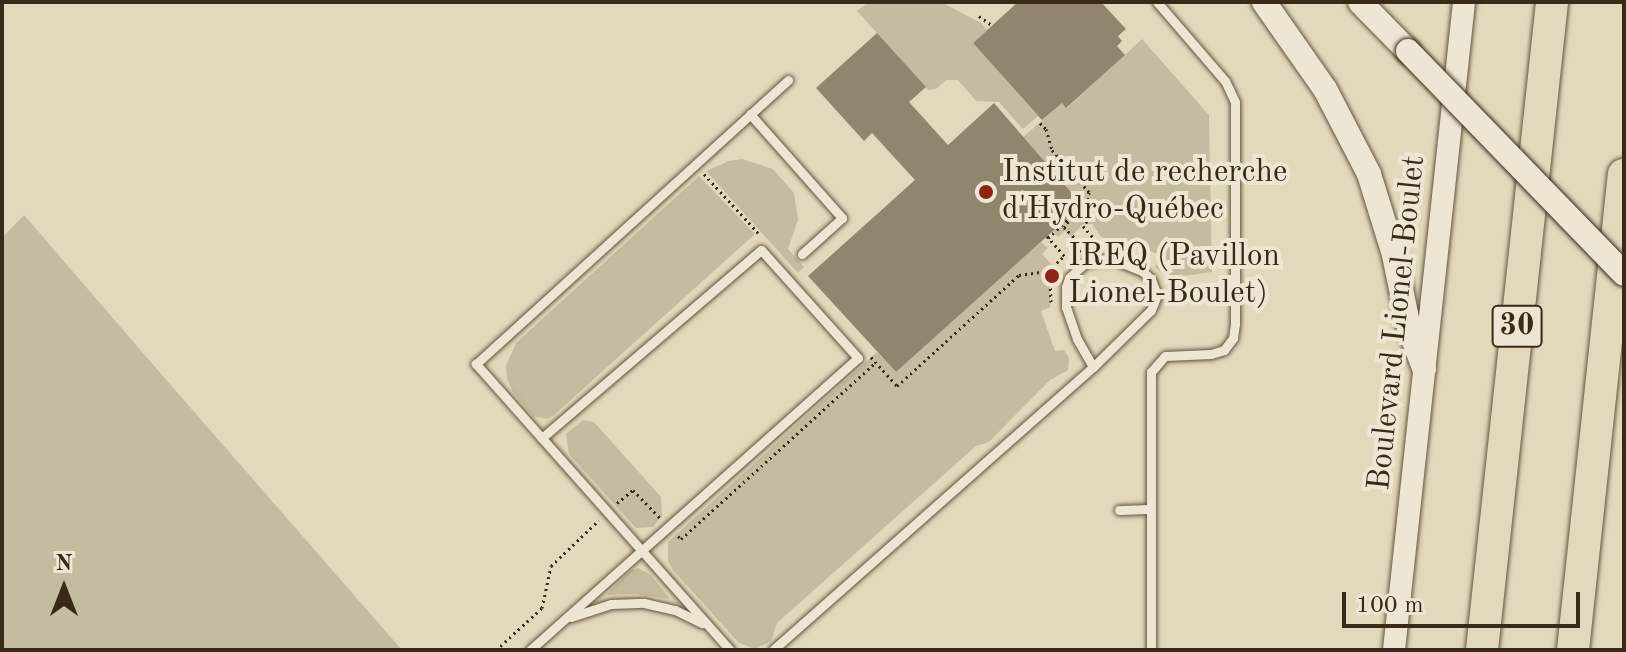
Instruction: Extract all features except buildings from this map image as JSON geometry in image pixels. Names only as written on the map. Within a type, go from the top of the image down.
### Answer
[{"type":"highway","name":"30","points":[[1482,650],[1552,2]]},
{"type":"highway","points":[[1573,650],[1624,175]]},
{"type":"main road","points":[[1264,2],[1325,89],[1369,174],[1394,255],[1409,328],[1424,368]]},
{"type":"main road","points":[[1360,2],[1624,274]]},
{"type":"street","name":"Boulevard Lionel-Boulet","points":[[1394,650],[1464,2]]},
{"type":"lane","points":[[1151,650],[1152,368],[1169,354],[1211,354],[1224,350],[1233,338],[1235,324],[1235,102],[1225,81],[1157,2]]},
{"type":"lane","points":[[730,650],[476,364],[788,80]]},
{"type":"lane","points":[[750,114],[842,218],[802,254]]},
{"type":"lane","points":[[530,650],[858,358],[761,250],[542,438]]},
{"type":"lane","points":[[773,650],[1093,367],[1156,302],[1151,279],[1142,271],[1113,259],[1086,262],[1069,278],[1066,287],[1066,307],[1077,339],[1093,367]]},
{"type":"lane","points":[[1119,510],[1150,509]]},
{"type":"lane","points":[[564,619],[596,607],[644,603],[675,610],[708,626]]},
{"type":"path","points":[[979,16],[992,25]]},
{"type":"path","points":[[1040,123],[1046,129],[1052,150],[1089,192],[1087,221],[1083,226],[1098,243]]},
{"type":"path","points":[[703,172],[767,243]]},
{"type":"path","points":[[1070,262],[1048,237],[1076,212],[1064,227],[1083,247]]},
{"type":"path","points":[[866,352],[897,386],[1019,275],[1048,271],[1064,256]]},
{"type":"path","points":[[676,534],[681,539],[876,363]]},
{"type":"path","points":[[615,505],[633,490],[660,518]]},
{"type":"path","points":[[496,650],[542,608],[551,566],[599,520]]},
{"type":"shaded area","points":[[869,2],[941,2],[981,23],[987,30],[973,43],[1038,116],[1023,129],[999,102],[976,101],[958,80],[946,80],[936,89],[928,90],[857,11]]},
{"type":"shaded area","points":[[1142,39],[1209,115],[1212,272],[1169,278],[1155,267],[1160,255],[1119,238],[1115,248],[1105,242],[1092,224],[1083,224],[1071,237],[1065,231],[1058,237],[1053,231],[1082,205],[1022,138],[1062,103],[1067,108]]},
{"type":"shaded area","points":[[742,159],[773,169],[794,193],[798,220],[788,249],[804,267],[798,273],[706,171]]},
{"type":"shaded area","points":[[699,176],[755,234],[554,415],[547,419],[533,416],[512,391],[507,378],[506,366],[516,343]]},
{"type":"shaded area","points":[[24,215],[402,650],[2,650],[2,238]]},
{"type":"shaded area","points":[[1041,242],[1048,248],[1042,254],[1052,265],[1046,273],[1050,279],[1050,307],[1041,311],[1055,351],[1064,350],[1069,358],[1068,370],[1050,380],[989,442],[976,446],[777,623],[771,641],[755,649],[739,643],[673,570],[668,561],[668,542],[877,352],[896,372]]},
{"type":"shaded area","points":[[583,420],[594,422],[661,497],[662,516],[653,527],[636,528],[569,454],[566,434]]},
{"type":"shaded area","points":[[638,568],[651,575],[670,599],[636,594],[606,595],[630,571]]},
{"type":"place","name":"Institut de recherche d'Hydro-Québec","points":[[986,192]]},
{"type":"place","name":"IREQ (Pavillon Lionel-Boulet)","points":[[1052,276]]}]
